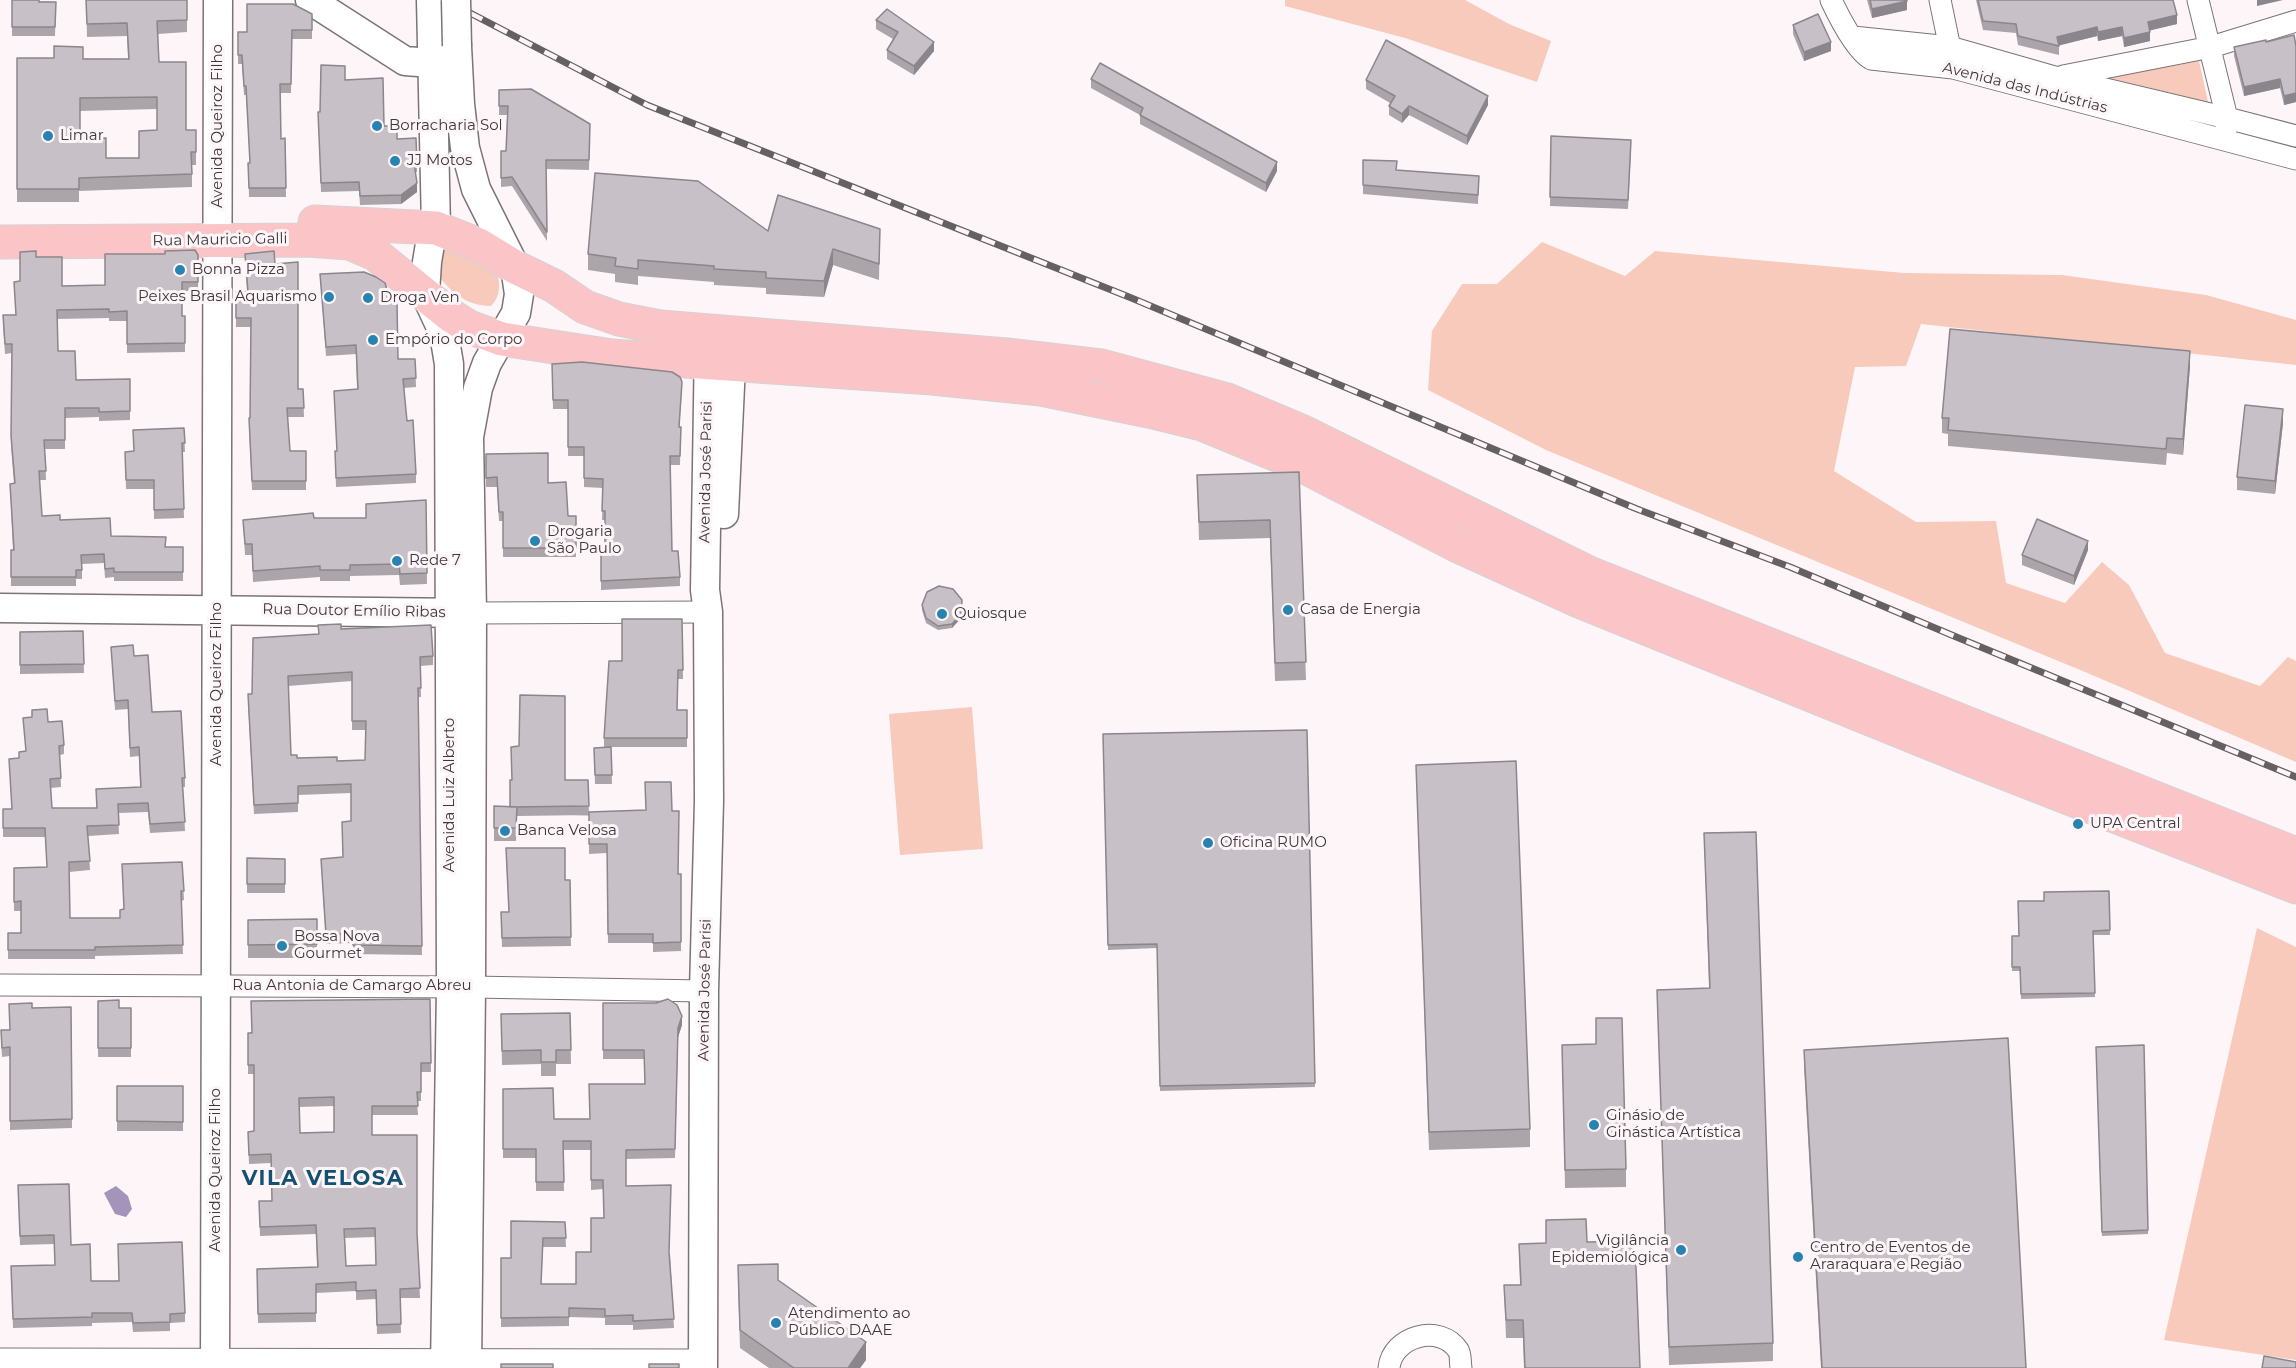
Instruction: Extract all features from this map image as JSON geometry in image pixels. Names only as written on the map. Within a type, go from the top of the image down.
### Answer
[{"type":"main road","name":"Rua Mauricio Galli","points":[[0,220],[217,231],[349,243],[375,254],[450,315],[469,327],[502,339],[612,356],[932,378],[1041,389],[1202,424],[1299,464],[1456,545],[1579,601],[1969,759],[2296,887]]},
{"type":"main road","name":"Rua Mauricio Galli","points":[[0,242],[362,223],[436,228],[479,245],[515,267],[554,286],[585,307],[620,319],[660,327],[710,332],[995,354],[1101,366],[1227,400],[1303,432],[1589,573],[1812,664],[2296,854]]},
{"type":"street","name":"Avenida Queiroz Filho","points":[[215,1363],[218,0]]},
{"type":"street","points":[[310,0],[405,61],[432,63]]},
{"type":"street","points":[[424,293],[428,254],[436,228],[431,0]]},
{"type":"street","name":"Avenida Luiz Alberto","points":[[456,0],[460,104],[465,148],[476,189],[515,267],[519,294],[516,313],[487,363],[478,388],[469,436],[461,613],[461,987],[456,1365]]},
{"type":"street","name":"Avenida das Indústrias","points":[[1831,0],[1840,20],[1853,37],[2055,77],[2296,136]]},
{"type":"street","points":[[1940,0],[1952,57]]},
{"type":"street","points":[[2198,0],[2227,118],[2225,139]]},
{"type":"street","points":[[2055,77],[2211,47],[2296,21]]},
{"type":"street","name":"Avenida das Indústrias","points":[[1952,57],[2296,159]]},
{"type":"street","name":"Avenida Luiz Alberto","points":[[424,293],[444,334],[449,364],[461,613]]},
{"type":"street","name":"Avenida José Parisi","points":[[703,1364],[704,991],[709,801],[708,612],[705,590],[719,364],[710,332]]},
{"type":"street","name":"Rua Doutor Emílio Ribas","points":[[0,608],[461,613],[708,612]]},
{"type":"street","name":"Rua Antonia de Camargo Abreu","points":[[0,985],[461,987],[704,991]]},
{"type":"street","points":[[1389,1368],[1390,1362],[1403,1343],[1425,1334],[1448,1339],[1459,1352],[1461,1368]]},
{"type":"street","points":[[0,1359],[456,1365],[703,1364]]},
{"type":"shaded area","points":[[1285,0],[1465,0],[1509,24],[1551,41],[1537,82],[1405,38],[1285,6]]},
{"type":"shaded area","points":[[2199,61],[2208,102],[2110,78]]},
{"type":"shaded area","points":[[436,241],[497,271],[499,290],[491,306],[472,303],[464,299],[444,282],[432,267]]},
{"type":"shaded area","points":[[1542,242],[1625,276],[1655,251],[1904,273],[2062,275],[2206,295],[2296,320],[2296,365],[1921,324],[1906,366],[1855,367],[1834,471],[1916,522],[1996,521],[2006,583],[2065,603],[2102,562],[2129,585],[2165,653],[2260,686],[2288,657],[2296,661],[2296,762],[2085,672],[1546,450],[1428,390],[1432,331],[1462,284],[1497,284]]},
{"type":"shaded area","points":[[972,707],[983,849],[900,855],[889,714]]},
{"type":"shaded area","points":[[2257,928],[2296,947],[2296,1360],[2164,1340]]},
{"type":"shaded area","points":[[116,1186],[128,1196],[132,1209],[126,1217],[115,1214],[104,1193]]},
{"type":"building","points":[[12,0],[56,2],[55,27],[12,27]]},
{"type":"building","points":[[86,0],[187,0],[187,20],[157,21],[159,62],[186,62],[186,130],[196,130],[196,152],[191,152],[192,174],[79,178],[79,189],[17,189],[17,58],[54,58],[54,46],[83,47],[83,59],[129,59],[127,23],[87,24]],"holes":[[[157,97],[157,130],[139,131],[139,158],[106,158],[106,138],[80,139],[80,98]]]},
{"type":"building","points":[[1870,0],[1907,0],[1907,1],[1872,9]]},
{"type":"building","points":[[1978,0],[2173,0],[2177,15],[2148,22],[2150,32],[2124,38],[2122,27],[2098,32],[2097,27],[2057,37],[2059,46],[2018,36],[2016,24],[1983,21]]},
{"type":"building","points":[[247,4],[293,4],[312,14],[312,30],[292,30],[291,84],[280,84],[281,139],[285,138],[286,188],[249,188],[246,86],[244,86],[242,55],[238,55],[238,32],[247,32]]},
{"type":"building","points":[[887,9],[934,42],[914,66],[887,50],[898,32],[876,20]]},
{"type":"building","points":[[1818,14],[1831,42],[1804,52],[1793,25]]},
{"type":"building","points":[[2294,35],[2296,93],[2284,96],[2280,79],[2244,87],[2234,47]]},
{"type":"building","points":[[1386,40],[1488,96],[1467,136],[1409,106],[1402,114],[1389,106],[1395,96],[1366,80]]},
{"type":"building","points":[[1100,63],[1277,162],[1266,183],[1140,115],[1143,108],[1091,79]]},
{"type":"building","points":[[321,65],[345,66],[345,80],[383,78],[384,126],[397,126],[397,139],[416,138],[417,163],[414,163],[417,183],[401,195],[360,196],[359,182],[321,183],[318,112],[320,112]]},
{"type":"building","points":[[531,89],[590,124],[589,160],[546,160],[547,232],[512,177],[501,178],[501,151],[506,151],[508,106],[499,106],[499,90]]},
{"type":"building","points":[[1551,136],[1631,140],[1628,200],[1550,197]]},
{"type":"building","points":[[1363,160],[1397,161],[1396,170],[1479,176],[1478,195],[1363,185]]},
{"type":"building","points":[[595,173],[698,181],[768,231],[778,195],[880,229],[879,264],[833,249],[824,281],[766,278],[766,272],[714,269],[714,266],[638,260],[638,269],[615,266],[616,258],[588,254]]},
{"type":"building","points":[[195,250],[198,255],[198,282],[182,282],[185,343],[127,344],[127,311],[57,310],[58,351],[75,351],[76,380],[130,379],[130,411],[99,412],[99,408],[65,408],[65,440],[44,440],[46,471],[39,471],[42,516],[60,515],[60,520],[110,518],[111,536],[166,537],[165,547],[183,547],[183,572],[114,572],[114,568],[105,569],[104,554],[81,555],[82,570],[76,570],[76,577],[11,577],[11,550],[14,550],[10,484],[15,483],[11,436],[12,344],[5,344],[3,315],[16,315],[14,282],[20,281],[20,252],[36,251],[36,257],[62,257],[62,286],[105,285],[105,254],[165,254],[165,251]]},
{"type":"building","points":[[274,251],[275,264],[298,262],[298,389],[303,389],[304,408],[287,408],[290,451],[306,451],[306,481],[252,481],[249,418],[251,318],[236,318],[236,292],[248,292],[245,254]]},
{"type":"building","points":[[364,272],[385,283],[391,303],[397,303],[398,359],[415,359],[416,378],[403,379],[407,421],[413,420],[416,474],[336,478],[334,391],[358,389],[356,345],[326,347],[320,274]]},
{"type":"building","points":[[1950,329],[2190,351],[2183,439],[2167,438],[2166,449],[1948,430],[1949,418],[1942,418]]},
{"type":"building","points":[[582,362],[672,372],[680,377],[682,382],[680,456],[670,456],[672,551],[678,551],[680,577],[601,581],[601,552],[605,552],[605,511],[602,511],[603,479],[584,478],[584,447],[568,447],[568,400],[553,400],[552,364]]},
{"type":"building","points":[[2245,405],[2283,409],[2275,481],[2237,477]]},
{"type":"building","points":[[184,428],[185,443],[182,443],[184,509],[154,510],[154,480],[126,480],[125,452],[134,451],[133,430]]},
{"type":"building","points":[[548,453],[548,483],[566,482],[568,516],[576,516],[576,548],[503,548],[503,512],[499,512],[497,477],[486,478],[486,454]]},
{"type":"building","name":"Casa de Energia","points":[[1299,472],[1306,662],[1275,663],[1270,520],[1199,522],[1197,475]]},
{"type":"building","points":[[426,500],[427,573],[400,574],[399,564],[350,565],[350,570],[320,570],[320,566],[253,571],[252,544],[245,544],[243,520],[313,513],[314,518],[366,518],[366,504]]},
{"type":"building","points":[[2037,519],[2088,541],[2074,576],[2022,555]]},
{"type":"building","name":"Quiosque","points":[[939,586],[953,589],[962,600],[961,614],[952,624],[938,626],[926,618],[922,605],[927,592]]},
{"type":"building","points":[[622,619],[682,619],[683,670],[678,670],[677,710],[687,710],[687,738],[604,738],[609,661],[622,661]]},
{"type":"building","points":[[341,624],[341,629],[431,625],[433,656],[420,657],[421,688],[418,688],[422,946],[353,945],[353,933],[326,935],[321,859],[343,857],[342,822],[351,821],[351,784],[298,786],[298,803],[254,805],[248,694],[252,694],[253,638],[319,634],[318,625]],"holes":[[[352,672],[352,721],[366,721],[365,760],[337,761],[337,757],[297,758],[297,755],[291,755],[288,676]]]},
{"type":"building","points":[[83,631],[84,664],[20,665],[20,632]]},
{"type":"building","points":[[133,645],[134,656],[148,655],[152,712],[181,711],[185,822],[150,824],[148,803],[118,804],[119,825],[87,826],[90,861],[69,862],[70,918],[120,918],[120,910],[124,909],[122,864],[182,862],[183,945],[95,947],[95,950],[8,950],[8,933],[21,933],[21,901],[14,902],[14,868],[47,867],[45,828],[3,828],[3,809],[12,809],[9,759],[19,758],[19,752],[26,751],[23,718],[32,717],[32,710],[47,709],[48,722],[62,721],[64,745],[59,746],[61,778],[50,779],[52,808],[97,808],[96,789],[141,787],[139,747],[130,748],[128,700],[115,701],[111,647]]},
{"type":"building","points":[[520,695],[565,696],[565,780],[588,780],[589,806],[510,807],[511,747],[519,746]]},
{"type":"building","name":"Oficina RUMO","points":[[1307,730],[1315,1083],[1160,1086],[1157,944],[1108,945],[1103,734]]},
{"type":"building","points":[[611,747],[612,775],[595,775],[594,748]]},
{"type":"building","points":[[1516,761],[1530,1129],[1429,1132],[1416,765]]},
{"type":"building","points":[[645,782],[671,782],[672,811],[679,811],[678,874],[681,874],[681,942],[653,943],[653,934],[608,934],[607,844],[589,844],[589,812],[646,810]]},
{"type":"building","points":[[494,806],[517,807],[516,828],[494,828]]},
{"type":"building","points":[[1756,832],[1773,1343],[1669,1347],[1657,990],[1710,988],[1704,833]]},
{"type":"building","points":[[506,848],[565,848],[565,880],[570,880],[571,937],[502,938],[501,912],[509,912]]},
{"type":"building","points":[[247,858],[285,859],[285,884],[247,884]]},
{"type":"building","points":[[2109,891],[2110,930],[2093,931],[2095,993],[2021,994],[2020,967],[2012,967],[2012,936],[2019,936],[2018,901],[2044,901],[2044,892]]},
{"type":"building","points":[[317,919],[317,944],[248,945],[248,920]]},
{"type":"building","points":[[430,999],[431,1063],[421,1063],[421,1092],[417,1092],[418,1106],[372,1106],[372,1135],[417,1135],[417,1233],[420,1288],[400,1289],[401,1324],[377,1325],[376,1290],[356,1291],[356,1282],[316,1284],[316,1313],[258,1314],[257,1269],[318,1267],[316,1225],[260,1227],[259,1201],[272,1201],[271,1154],[249,1155],[248,1132],[254,1131],[254,1065],[248,1065],[248,1033],[252,1033],[251,1001]],"holes":[[[334,1097],[334,1132],[300,1133],[299,1098]],[[375,1228],[376,1265],[346,1266],[344,1229]]]},
{"type":"building","points":[[668,999],[677,1005],[682,1016],[678,1028],[675,1149],[626,1150],[626,1186],[671,1185],[669,1252],[674,1319],[633,1321],[633,1315],[605,1316],[605,1309],[569,1308],[569,1317],[501,1318],[501,1258],[511,1258],[511,1221],[565,1222],[566,1238],[543,1238],[541,1284],[576,1284],[576,1252],[591,1252],[591,1218],[604,1218],[603,1180],[591,1180],[591,1141],[563,1141],[564,1182],[536,1182],[536,1149],[503,1149],[503,1089],[553,1088],[554,1119],[590,1119],[589,1084],[645,1084],[644,1050],[603,1050],[603,1003],[656,1003]]},
{"type":"building","points":[[119,1000],[119,1008],[131,1008],[131,1048],[98,1048],[98,1001]]},
{"type":"building","points":[[32,1003],[32,1008],[71,1007],[72,1119],[10,1121],[10,1047],[2,1048],[1,1030],[10,1030],[9,1004]]},
{"type":"building","points":[[570,1013],[571,1050],[556,1050],[556,1062],[541,1062],[541,1050],[502,1051],[501,1014]]},
{"type":"building","name":"Ginásio de Ginástica Artística","points":[[1596,1018],[1622,1018],[1626,1169],[1565,1170],[1562,1045],[1596,1044]]},
{"type":"building","points":[[2008,1038],[2026,1368],[1822,1368],[1804,1050]]},
{"type":"building","points":[[2144,1045],[2148,1230],[2102,1232],[2096,1047]]},
{"type":"building","points":[[117,1086],[183,1086],[183,1122],[117,1121]]},
{"type":"building","points":[[69,1184],[71,1245],[90,1244],[91,1281],[119,1281],[118,1244],[182,1242],[185,1313],[170,1314],[170,1322],[133,1323],[132,1313],[92,1313],[92,1317],[13,1319],[11,1266],[55,1265],[54,1235],[20,1236],[18,1185]]},
{"type":"building","points":[[1586,1219],[1587,1242],[1635,1241],[1640,1368],[1525,1368],[1523,1320],[1506,1320],[1504,1285],[1521,1285],[1519,1244],[1546,1243],[1546,1220]]},
{"type":"building","name":"Atendimento ao Público DAAE","points":[[778,1264],[778,1280],[866,1342],[848,1368],[794,1368],[740,1330],[738,1265]]},
{"type":"building","points":[[2264,1356],[2296,1362],[2296,1368],[2262,1368]]},
{"type":"building","points":[[501,1364],[553,1364],[553,1368],[501,1368]]},
{"type":"building","points":[[649,1364],[679,1364],[679,1368],[649,1368]]},
{"type":"railway","points":[[445,0],[647,105],[1129,297],[1637,509],[1790,567],[2296,777]]},
{"type":"place","name":"Borracharia Sol","points":[[377,126]]},
{"type":"place","name":"Limar","points":[[48,136]]},
{"type":"place","name":"JJ Motos","points":[[395,161]]},
{"type":"place","name":"Bonna Pizza","points":[[180,270]]},
{"type":"place","name":"Peixes Brasil Aquarismo","points":[[329,297]]},
{"type":"place","name":"Droga Ven","points":[[368,298]]},
{"type":"place","name":"Empório do Corpo","points":[[373,340]]},
{"type":"place","name":"Drogaria São Paulo","points":[[535,541]]},
{"type":"place","name":"Rede 7","points":[[397,561]]},
{"type":"place","name":"Casa de Energia","points":[[1288,610]]},
{"type":"place","name":"Quiosque","points":[[942,614]]},
{"type":"place","name":"UPA Central","points":[[2078,824]]},
{"type":"place","name":"Banca Velosa","points":[[505,831]]},
{"type":"place","name":"Oficina RUMO","points":[[1208,843]]},
{"type":"place","name":"Bossa Nova Gourmet","points":[[282,946]]},
{"type":"place","name":"Ginásio de Ginástica Artística","points":[[1594,1125]]},
{"type":"place","name":"Vigilância Epidemiológica","points":[[1681,1250]]},
{"type":"place","name":"Centro de Eventos de Araraquara e Região","points":[[1798,1257]]},
{"type":"place","name":"Atendimento ao Público DAAE","points":[[776,1323]]},
{"type":"district","name":"VILA VELOSA","points":[[323,1179]]}]
